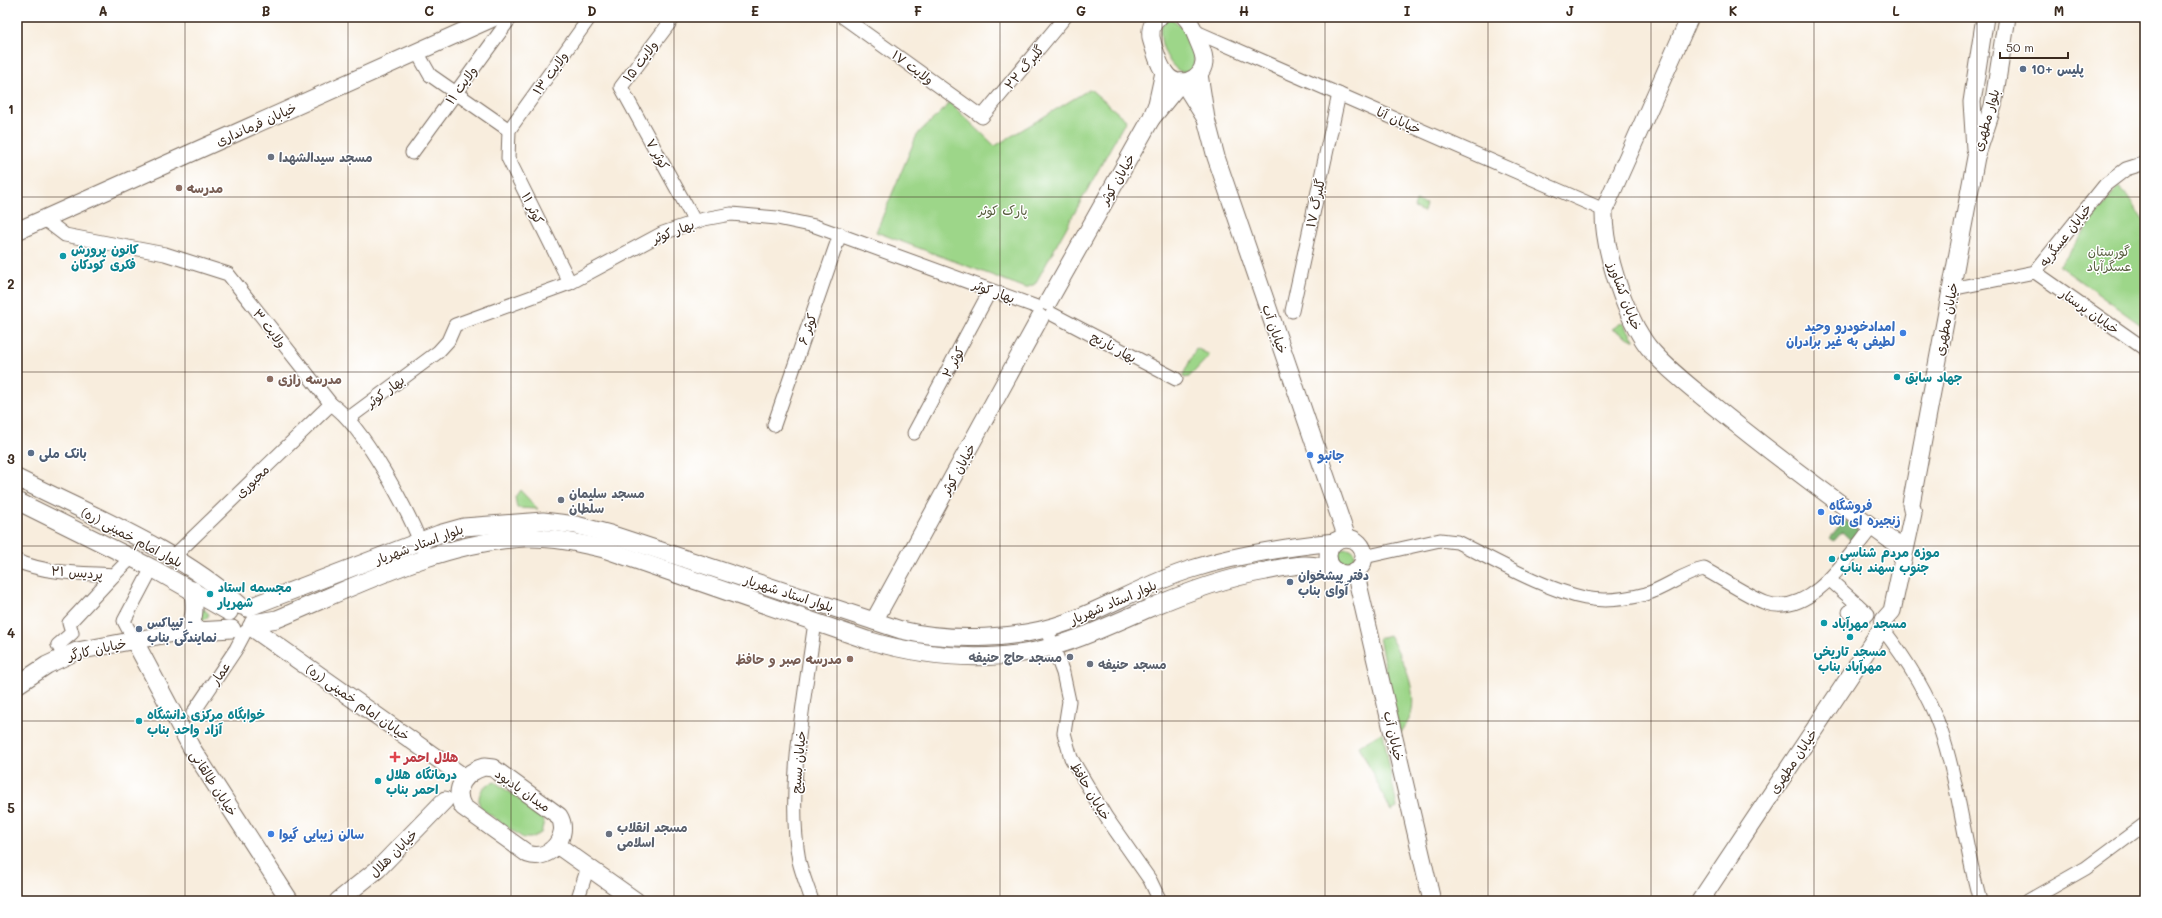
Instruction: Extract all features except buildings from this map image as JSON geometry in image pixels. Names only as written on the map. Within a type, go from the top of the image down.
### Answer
[{"type":"main road","name":"خیابان فرمانداری","points":[[17,231],[495,17]]},
{"type":"main road","name":"خیابان کشاورز","points":[[1690,17],[1604,210],[1603,230],[1607,248],[1623,297],[1645,342],[1688,385],[1732,421],[1896,544]]},
{"type":"main road","name":"بلوار مطهری","points":[[1976,157],[1972,102],[1984,17]]},
{"type":"main road","name":"بلوار مطهری","points":[[1976,157],[1993,106],[2007,17]]},
{"type":"main road","points":[[1157,18],[1152,26],[1150,38],[1164,72],[1174,81],[1182,82],[1194,78],[1199,74]]},
{"type":"main road","name":"خیابان آب","points":[[1189,21],[1204,60],[1199,74],[1206,119],[1216,157],[1341,540]]},
{"type":"main road","name":"خیابان کوثر","points":[[1152,119],[1164,72]]},
{"type":"main road","name":"خیابان کوثر","points":[[874,621],[1044,310],[1152,119],[1182,82]]},
{"type":"main road","name":"خیابان آب","points":[[1182,82],[1206,119]]},
{"type":"main road","points":[[1974,90],[1974,97],[1984,102],[1992,100],[1995,93]]},
{"type":"main road","name":"خیابان مطهری","points":[[1700,901],[1892,611],[1913,513],[1911,504],[1976,157]]},
{"type":"main road","name":"بلوار امام خمینی (ره)","points":[[17,478],[173,557],[206,579],[241,619]]},
{"type":"main road","name":"بلوار امام خمینی (ره)","points":[[17,501],[132,557],[194,590],[241,619]]},
{"type":"main road","name":"خیابان مطهری","points":[[1883,624],[1882,609],[1903,511],[1911,504]]},
{"type":"main road","name":"بلوار استاد شهریار","points":[[241,619],[421,542],[464,527],[528,521],[560,523],[598,530],[913,633],[949,638],[1001,635],[1046,628],[1066,623],[1192,569],[1240,556],[1341,540]]},
{"type":"main road","name":"بلوار استاد شهریار","points":[[241,619],[276,619],[427,558],[483,543],[527,538],[562,541],[604,549],[885,646],[941,656],[1004,655],[1035,651],[1054,646],[1103,629],[1196,589],[1239,577],[1308,564],[1337,571]]},
{"type":"main road","points":[[1341,540],[1357,542],[1364,551],[1360,564],[1346,573],[1337,571],[1330,562],[1329,557],[1331,546],[1341,540]]},
{"type":"main road","name":"خیابان آب","points":[[1360,564],[1432,901]]},
{"type":"main road","points":[[185,632],[191,624],[194,612],[194,590]]},
{"type":"main road","name":"خیابان کارگر","points":[[17,685],[47,665],[77,651],[185,632],[241,619]]},
{"type":"main road","name":"خیابان امام خمینی (ره)","points":[[241,619],[464,780]]},
{"type":"main road","name":"خیابان طالقانی","points":[[134,640],[191,747],[290,901]]},
{"type":"main road","name":"میدان یادبود","points":[[464,780],[476,769],[493,768],[559,816],[563,825],[562,834],[557,845]]},
{"type":"main road","points":[[464,780],[452,801],[528,854],[537,856],[546,854],[557,845],[636,901]]},
{"type":"main road","name":"خیابان هلال","points":[[338,901],[378,870],[452,801]]},
{"type":"street","name":"ولایت ۱۱","points":[[412,153],[511,17]]},
{"type":"street","name":"ولایت ۱۳","points":[[509,130],[590,17]]},
{"type":"street","name":"ولایت ۱۵","points":[[621,86],[674,17]]},
{"type":"street","name":"ولایت ۱۷","points":[[843,17],[982,117]]},
{"type":"street","name":"گلبرگ ۲۲","points":[[982,117],[1065,17]]},
{"type":"street","name":"خیابان آنا","points":[[1189,21],[1339,94],[1604,210]]},
{"type":"street","points":[[417,52],[430,75],[509,130]]},
{"type":"street","name":"کوثر ۷","points":[[621,86],[695,222]]},
{"type":"street","name":"گلبرگ ۱۷","points":[[1292,311],[1339,94]]},
{"type":"street","name":"کوثر ۱۱","points":[[509,130],[508,158],[570,283]]},
{"type":"street","name":"خیابان عسگریه","points":[[1951,289],[2036,272],[2109,181],[2126,169],[2145,164]]},
{"type":"street","name":"بهار کوثر","points":[[349,418],[438,352],[448,341],[455,325],[570,283],[649,239],[695,222],[717,216],[747,214],[792,220],[840,234],[1044,310]]},
{"type":"street","name":"ولایت ۳","points":[[44,218],[65,235],[165,254],[228,274],[331,404],[349,418],[385,473],[421,542],[427,558]]},
{"type":"street","name":"کوثر ۶","points":[[774,425],[840,234]]},
{"type":"street","name":"خیابان پرستار","points":[[2036,272],[2145,349]]},
{"type":"street","name":"کوثر ۲","points":[[914,432],[932,402],[990,291]]},
{"type":"street","name":"بهار نارنج","points":[[1044,310],[1176,379]]},
{"type":"street","name":"محبوری","points":[[173,557],[331,404]]},
{"type":"street","points":[[1360,564],[1436,541],[1447,540],[1457,542],[1544,583],[1578,596],[1596,599],[1624,598],[1646,594],[1687,574],[1704,569],[1766,603],[1779,605],[1792,604],[1821,589],[1830,580],[1872,527]]},
{"type":"street","name":"پردیس ۲۱","points":[[17,561],[33,567],[53,571],[114,575],[132,557]]},
{"type":"street","points":[[134,640],[124,621],[152,568]]},
{"type":"street","points":[[64,656],[58,645],[72,632],[68,623],[114,575]]},
{"type":"street","points":[[743,597],[749,579]]},
{"type":"street","points":[[1830,580],[1856,604]]},
{"type":"street","name":"عمار","points":[[193,713],[236,649],[241,619]]},
{"type":"street","points":[[274,643],[271,631],[276,619]]},
{"type":"street","name":"خیابان بسیج","points":[[812,901],[799,862],[795,830],[795,781],[815,622]]},
{"type":"street","points":[[1883,624],[1914,673],[1940,728],[1954,776],[1980,901]]},
{"type":"street","name":"خیابان حافظ","points":[[1046,628],[1064,673],[1069,701],[1064,733],[1071,758],[1106,817],[1150,880],[1160,901]]},
{"type":"street","points":[[2028,901],[2086,868],[2145,824]]},
{"type":"street","points":[[577,901],[588,867]]},
{"type":"green space","points":[[1171,19],[1182,29],[1194,54],[1192,68],[1187,72],[1180,71],[1174,66],[1163,48],[1161,29],[1164,22]]},
{"type":"green space","name":"پارک کوثر","points":[[1090,89],[1126,120],[1035,284],[1026,288],[876,232],[916,137],[949,102],[995,146]]},
{"type":"green space","name":"گورستان عسگرآباد","points":[[2120,186],[2145,223],[2145,321],[2141,325],[2059,266],[2113,193]]},
{"type":"green space","points":[[1416,201],[1426,204],[1424,212],[1414,208]]},
{"type":"green space","points":[[1623,322],[1635,341],[1612,329]]},
{"type":"green space","points":[[1196,348],[1210,355],[1189,377],[1184,378],[1183,375]]},
{"type":"green space","points":[[520,490],[538,509],[517,508],[515,497]]},
{"type":"green space","points":[[1845,520],[1863,535],[1855,544],[1842,532],[1834,541],[1830,538]]},
{"type":"green space","points":[[1347,548],[1354,553],[1355,556],[1350,563],[1347,564],[1340,559],[1339,556],[1344,549]]},
{"type":"green space","points":[[198,603],[209,614],[207,618],[194,624]]},
{"type":"green space","points":[[1389,635],[1404,663],[1411,684],[1413,705],[1411,715],[1400,734],[1379,638]]},
{"type":"green space","points":[[1383,732],[1397,808],[1391,811],[1359,746]]},
{"type":"green space","points":[[495,782],[540,814],[544,821],[541,833],[531,838],[523,838],[482,809],[479,804],[480,793],[484,787]]},
{"type":"place","name":"پلیس +10","points":[[2023,69]]},
{"type":"place","name":"مسجد سیدالشهدا","points":[[271,157]]},
{"type":"place","name":"مدرسه","points":[[179,188]]},
{"type":"place","name":"کانون پرورش فکری کودکان","points":[[63,256]]},
{"type":"place","name":"امدادخودرو وحید لطیفی به غیر برادران","points":[[1903,333]]},
{"type":"place","name":"جهاد سابق","points":[[1897,377]]},
{"type":"place","name":"مدرسه رازی","points":[[270,379]]},
{"type":"place","name":"بانک ملی","points":[[31,453]]},
{"type":"place","name":"جانبو","points":[[1310,455]]},
{"type":"place","name":"مسجد سلیمان سلطان","points":[[561,500]]},
{"type":"place","name":"فروشگاه زنجیره ای اتکا","points":[[1821,512]]},
{"type":"place","name":"موزه مردم شناسی جنوب سهند بناب","points":[[1832,559]]},
{"type":"place","name":"دفتر پیشخوان آوای بناب","points":[[1290,582]]},
{"type":"place","name":"مجسمه استاد شهریار","points":[[210,594]]},
{"type":"place","name":"مسجد مهرآباد","points":[[1824,623]]},
{"type":"place","name":"تیپاکس - نمایندگی بناب","points":[[139,629]]},
{"type":"place","name":"مسجد تاریخی مهرآباد بناب","points":[[1850,637]]},
{"type":"place","name":"مسجد حاج حنیفه","points":[[1070,657]]},
{"type":"place","name":"مدرسه صبر و حافظ","points":[[850,659]]},
{"type":"place","name":"مسجد حنیفه","points":[[1090,664]]},
{"type":"place","name":"خوابگاه مرکزی دانشگاه آزاد واحد بناب","points":[[139,721]]},
{"type":"place","name":"هلال احمر","points":[[395,757]]},
{"type":"place","name":"درمانگاه هلال احمر بناب","points":[[378,781]]},
{"type":"place","name":"سالن زیبایی گیوا","points":[[271,834]]},
{"type":"place","name":"مسجد انقلاب اسلامی","points":[[609,834]]}]
